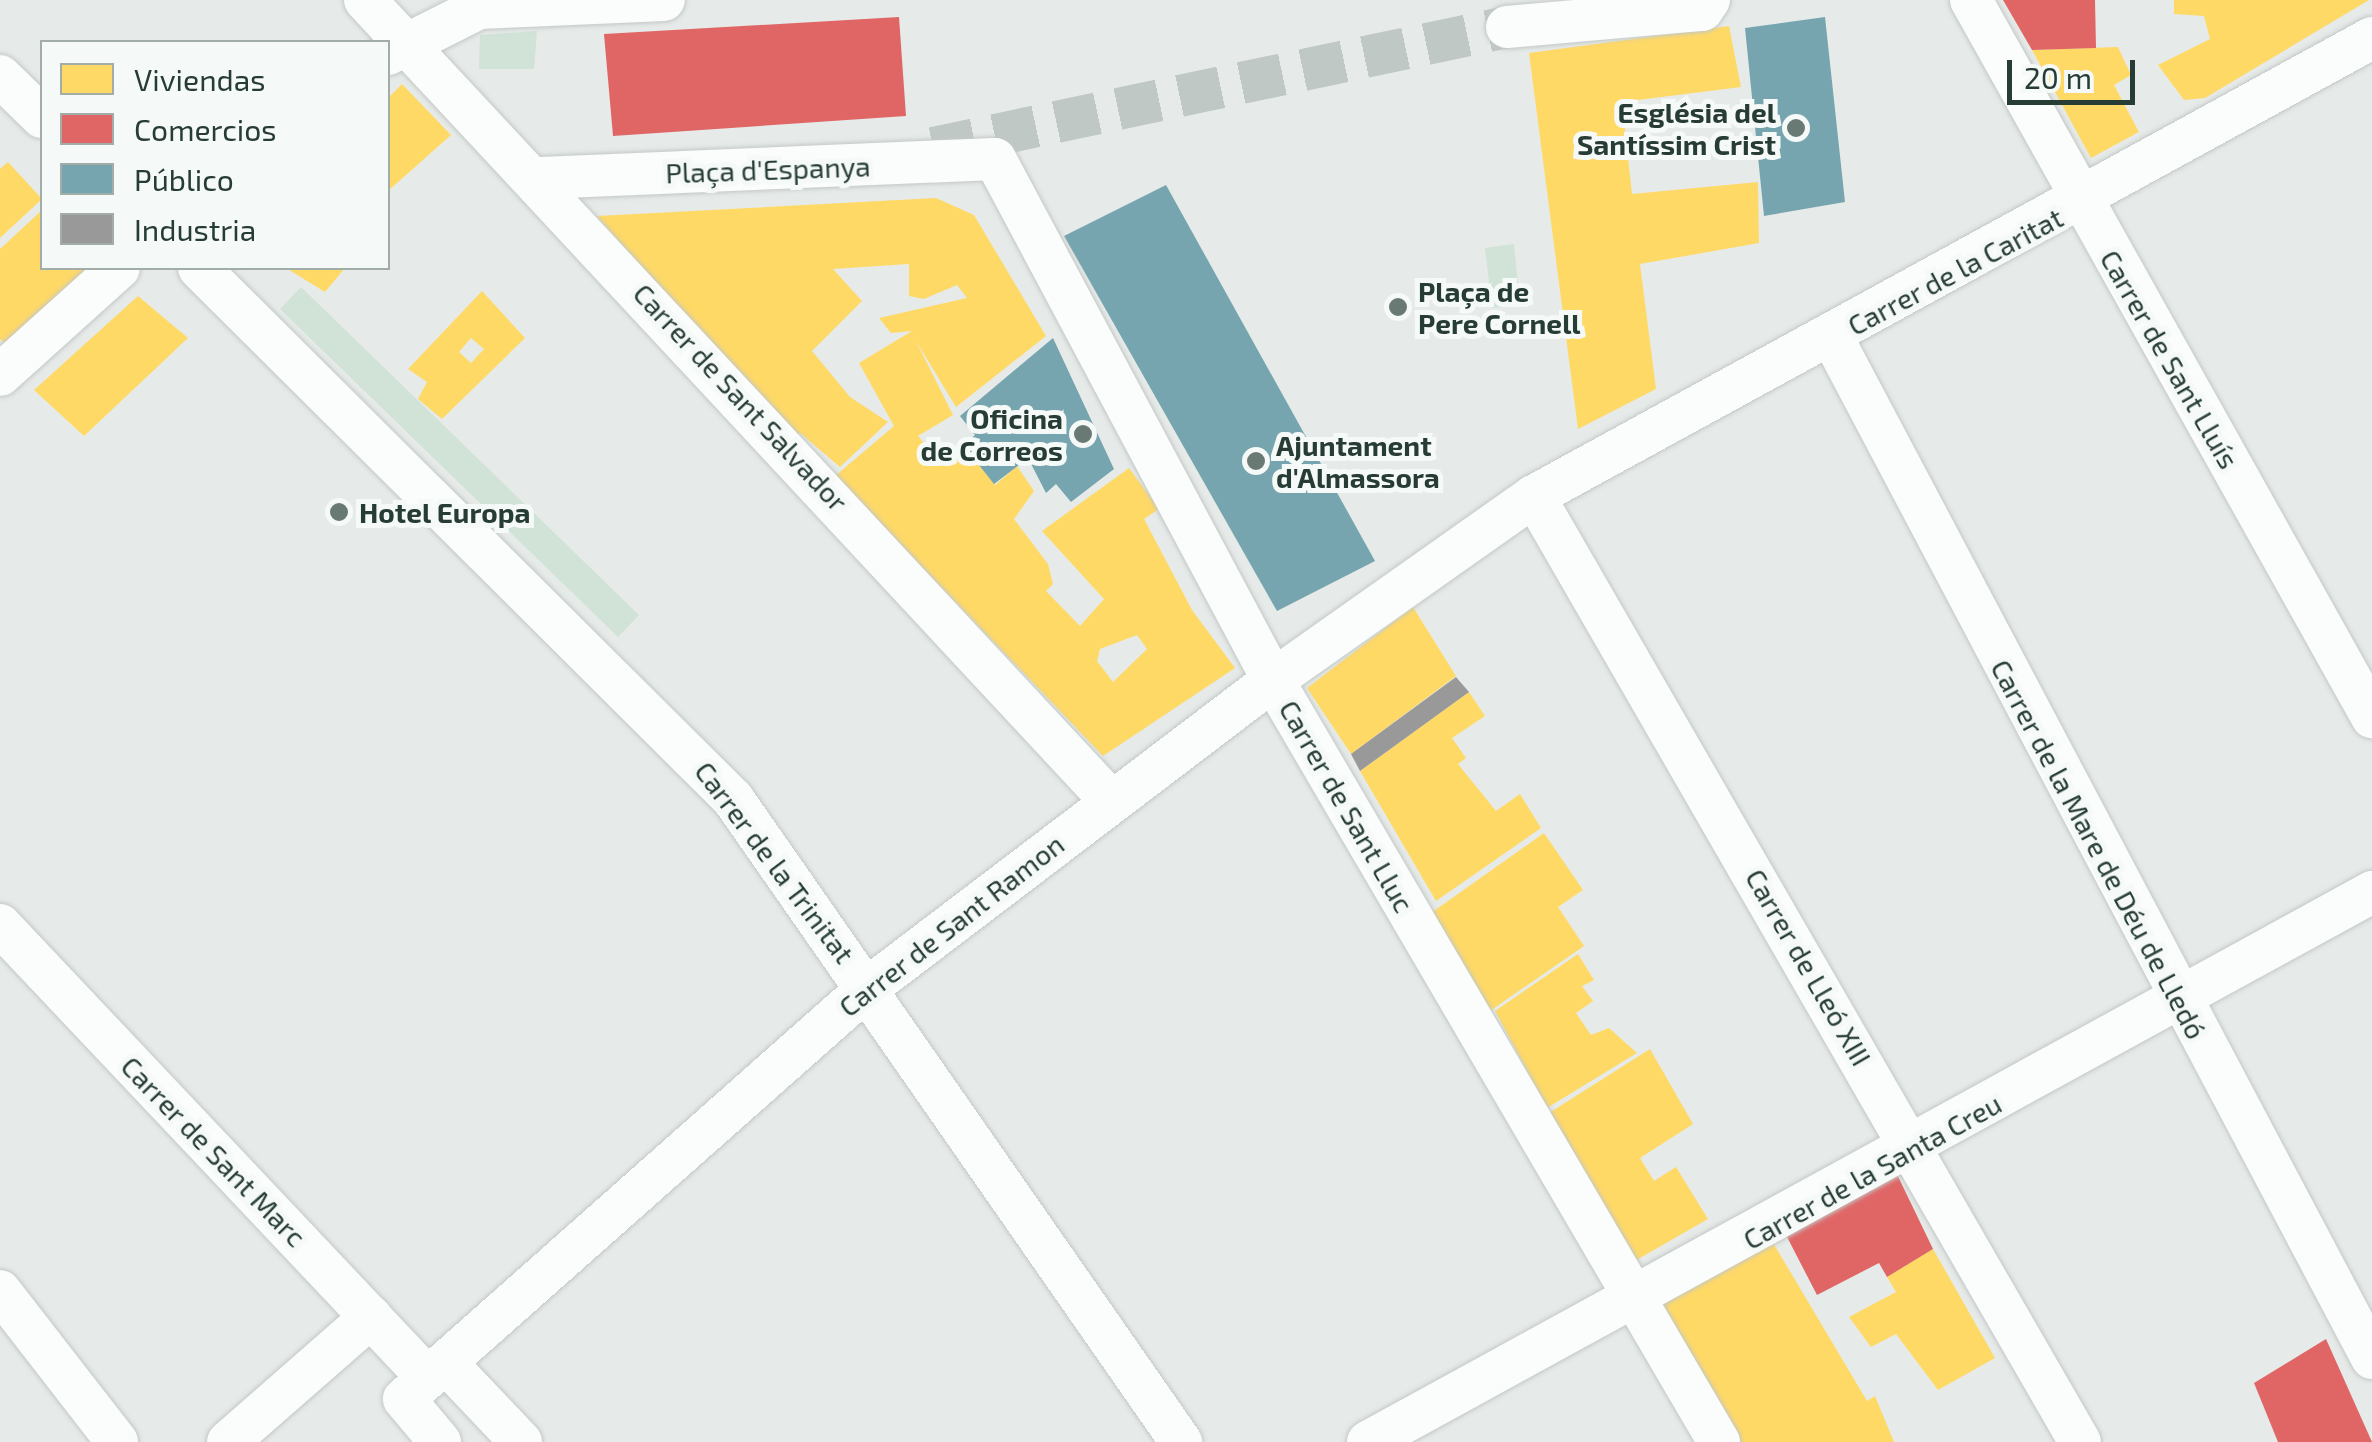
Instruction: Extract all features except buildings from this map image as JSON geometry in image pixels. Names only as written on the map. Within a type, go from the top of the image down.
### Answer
[{"type":"street","name":"Carrer de Sant Salvador","points":[[365,0],[395,47],[540,178],[1110,800]]},
{"type":"street","points":[[395,47],[479,4],[664,0]]},
{"type":"street","points":[[1507,27],[1702,10],[1709,0]]},
{"type":"street","name":"Carrer de Sant Lluís","points":[[1971,0],[2081,203],[2372,717]]},
{"type":"street","name":"Carrer de la Caritat","points":[[1534,496],[2081,203],[2372,38]]},
{"type":"street","points":[[0,76],[40,116]]},
{"type":"street","points":[[860,165],[933,148]]},
{"type":"street","name":"Plaça d'Espanya","points":[[540,178],[995,159]]},
{"type":"street","name":"Carrer de Sant Lluc","points":[[995,159],[1273,680],[1719,1442]]},
{"type":"street","points":[[0,375],[117,270]]},
{"type":"street","name":"Carrer de la Trinitat","points":[[201,270],[671,730],[733,799],[869,986],[1181,1442]]},
{"type":"street","name":"Carrer de la Mare de Déu de Lledó","points":[[1832,337],[2176,998],[2372,1358]]},
{"type":"street","name":"Carrer de Sant Ramon","points":[[426,1380],[869,986],[1110,800],[1534,496]]},
{"type":"street","name":"Carrer de Lleó XIII","points":[[1534,496],[1915,1149],[2080,1442]]},
{"type":"street","name":"Carrer de la Santa Creu","points":[[1368,1442],[1915,1149],[2176,998],[2372,892]]},
{"type":"street","name":"Carrer de Sant Marc","points":[[0,925],[371,1316],[426,1380],[521,1442]]},
{"type":"street","points":[[0,1290],[117,1442]]},
{"type":"street","points":[[228,1442],[371,1316]]},
{"type":"street","name":"Carrer de Sant Marc","points":[[426,1380],[440,1442]]},
{"type":"green space","points":[[537,31],[534,69],[479,69],[480,35]]},
{"type":"green space","points":[[1514,244],[1520,305],[1492,308],[1485,248]]},
{"type":"green space","points":[[301,287],[639,615],[618,637],[280,309]]},
{"type":"tunnel","points":[[933,148],[1507,27]]},
{"type":"place","name":"Església del Santíssim Crist","points":[[1796,128]]},
{"type":"place","name":"Plaça de Pere Cornell","points":[[1398,307]]},
{"type":"place","name":"Oficina de Correos","points":[[1083,434]]},
{"type":"place","name":"Ajuntament d'Almassora","points":[[1256,461]]},
{"type":"place","name":"Hotel Europa","points":[[339,512]]}]
